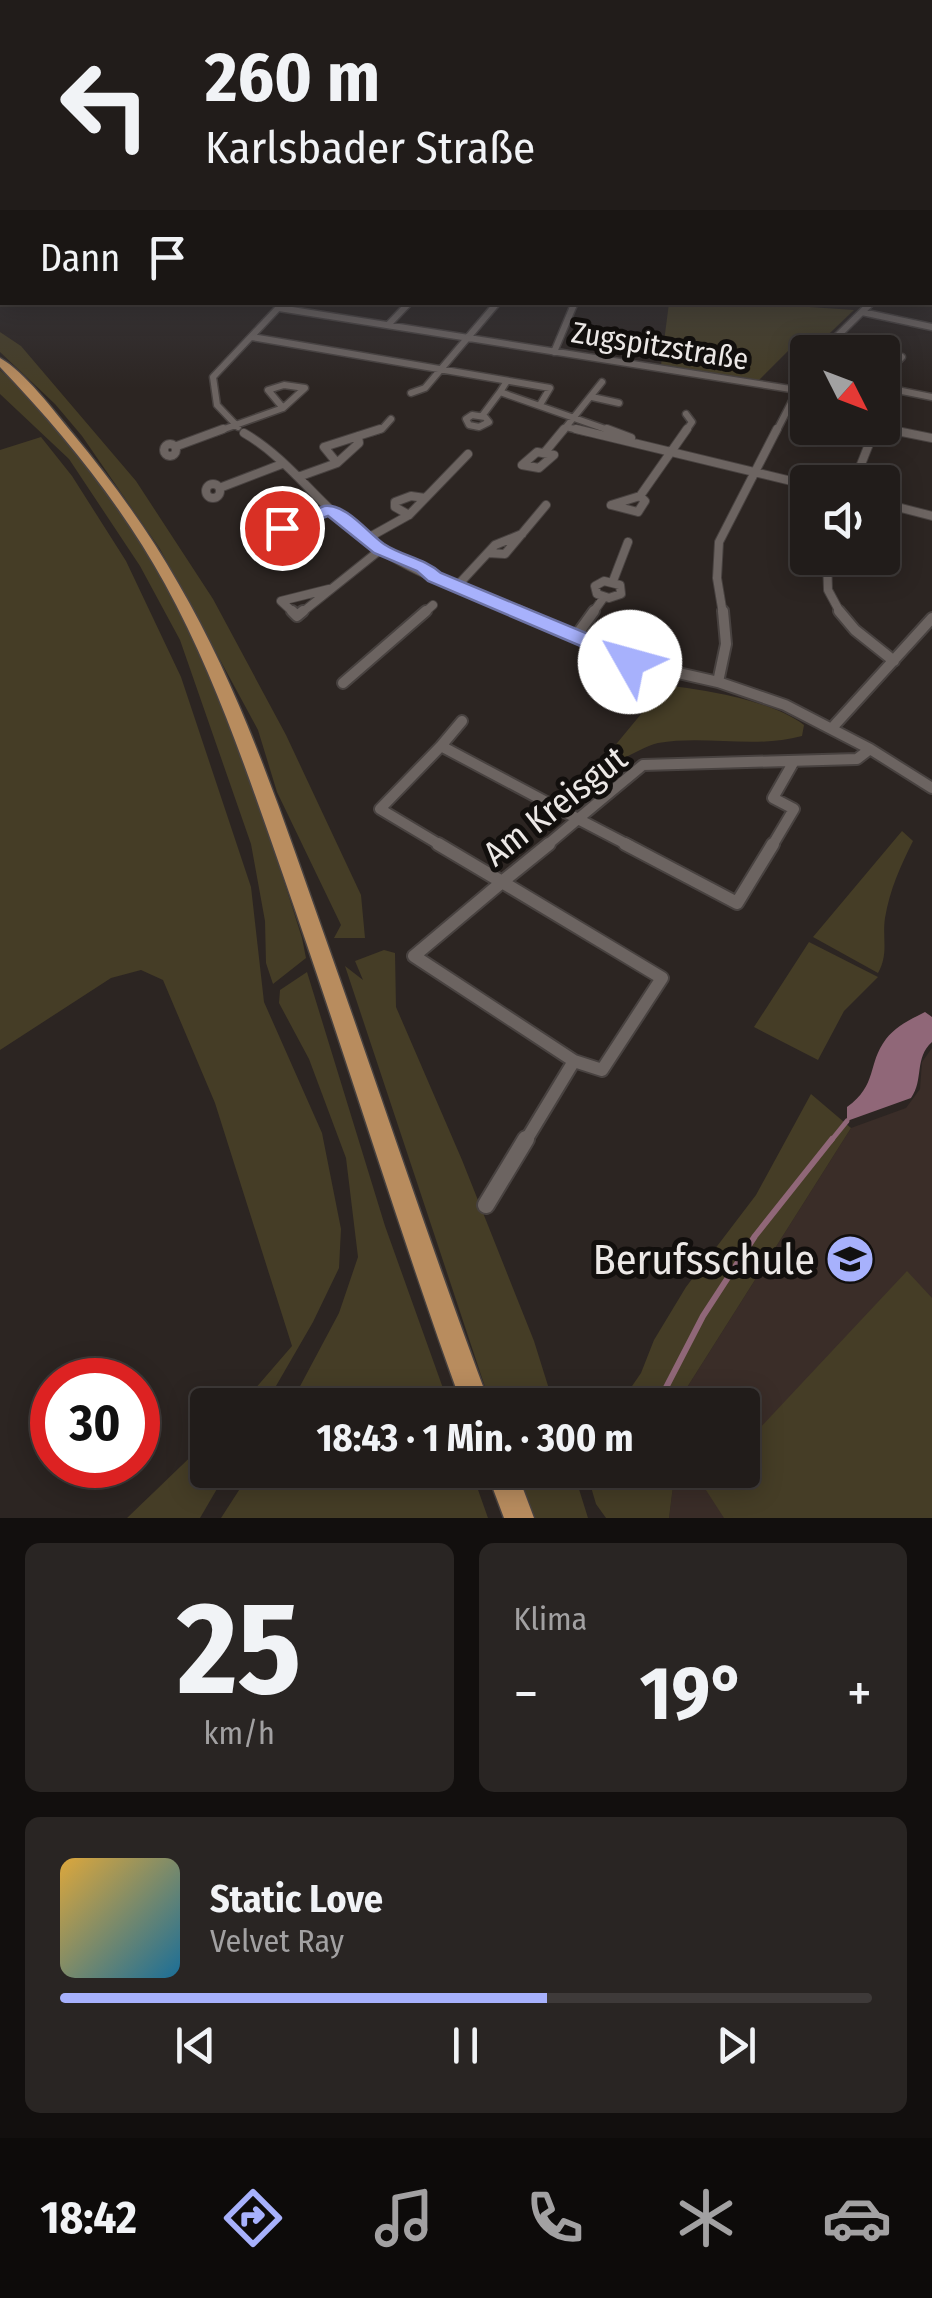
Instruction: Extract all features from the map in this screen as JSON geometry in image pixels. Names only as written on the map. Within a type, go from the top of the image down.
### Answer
[{"type":"highway","points":[[0,361],[72,436],[100,473],[152,551],[197,635],[240,732],[327,966],[423,1266],[470,1388]]},
{"type":"highway","points":[[508,1488],[519,1518]]},
{"type":"street","points":[[281,305],[213,382],[217,405],[366,539],[413,570],[576,636],[614,656],[718,682],[785,705],[870,749],[932,788]]},
{"type":"street","name":"Zugspitzstraße","points":[[281,305],[790,389]]},
{"type":"street","points":[[388,325],[407,305]]},
{"type":"street","points":[[411,392],[425,388],[444,369],[496,305]]},
{"type":"street","points":[[554,352],[573,305]]},
{"type":"street","points":[[838,335],[869,305]]},
{"type":"street","points":[[862,312],[932,327]]},
{"type":"street","points":[[252,337],[550,388],[540,403]]},
{"type":"street","points":[[482,416],[507,380]]},
{"type":"street","points":[[545,452],[602,382]]},
{"type":"street","points":[[177,446],[283,408],[304,388],[284,384],[268,390],[283,408]]},
{"type":"street","points":[[900,391],[932,397]]},
{"type":"street","points":[[500,392],[540,403],[626,435],[640,444]]},
{"type":"street","points":[[592,397],[619,403]]},
{"type":"street","points":[[718,682],[728,635],[715,572],[716,556],[726,525],[790,403]]},
{"type":"street","points":[[640,496],[692,422],[686,414]]},
{"type":"street","points":[[337,463],[324,447],[382,429],[392,419]]},
{"type":"street","points":[[566,427],[790,481]]},
{"type":"street","points":[[900,432],[932,438]]},
{"type":"street","points":[[298,478],[337,463],[359,443],[358,436]]},
{"type":"street","points":[[366,539],[410,514],[468,454]]},
{"type":"street","points":[[222,487],[282,464]]},
{"type":"street","points":[[410,514],[395,507],[395,502],[411,496],[425,498]]},
{"type":"street","points":[[456,586],[507,537],[522,534],[546,505]]},
{"type":"street","points":[[900,508],[932,516]]},
{"type":"street","points":[[282,528],[330,510]]},
{"type":"street","points":[[613,581],[623,591],[618,596],[604,598],[597,594],[595,586],[613,581],[620,572],[619,557],[628,542]]},
{"type":"street","points":[[329,589],[280,600],[297,616],[383,551]]},
{"type":"street","points":[[827,575],[827,588],[838,610],[856,631],[894,660]]},
{"type":"street","points":[[576,636],[604,598]]},
{"type":"street","points":[[344,683],[433,605]]},
{"type":"street","points":[[832,728],[932,618]]},
{"type":"street","points":[[462,721],[380,809],[662,978],[602,1070],[574,1060],[486,1205]]},
{"type":"street","points":[[440,746],[737,904],[794,809],[773,798],[794,762]]},
{"type":"street","name":"Am Kreisgut","points":[[574,1060],[414,956],[643,765],[857,759],[870,749]]},
{"type":"shaded area","points":[[669,305],[781,305],[854,310],[828,335],[790,335],[790,350],[759,380],[661,365]]},
{"type":"shaded area","points":[[0,332],[21,346],[136,481],[213,599],[286,735],[361,895],[365,938],[334,938],[341,925],[277,792],[258,730],[160,549],[82,436],[55,404],[0,352]]},
{"type":"shaded area","points":[[0,370],[57,425],[107,489],[150,558],[222,708],[278,863],[306,958],[273,984],[266,963],[265,921],[251,844],[180,640],[140,566],[69,459],[0,394]]},
{"type":"shaded area","points":[[41,437],[72,476],[126,561],[181,677],[251,887],[264,1002],[322,1133],[341,1229],[339,1268],[275,1388],[256,1388],[292,1346],[215,1103],[163,980],[141,970],[111,978],[0,1050],[0,450]]},
{"type":"shaded area","points":[[665,685],[718,693],[774,709],[804,725],[802,736],[766,741],[676,741],[653,744],[622,759],[608,754]]},
{"type":"shaded area","points":[[902,831],[913,841],[890,897],[878,973],[813,937]]},
{"type":"shaded area","points":[[809,942],[878,977],[844,1011],[818,1060],[754,1027]]},
{"type":"shaded area","points":[[384,950],[395,953],[396,1007],[462,1160],[549,1388],[485,1388],[345,966],[363,980],[355,961]]},
{"type":"shaded area","points":[[307,972],[385,1226],[443,1388],[299,1388],[339,1313],[358,1257],[346,1158],[309,1059],[279,1003],[280,990]]},
{"type":"shaded area","points":[[925,1012],[932,1017],[932,1042],[923,1055],[911,1098],[847,1121],[847,1107],[864,1091],[886,1039]]},
{"type":"shaded area","name":"Berufsschule","points":[[932,1048],[932,1518],[669,1518],[673,1488],[760,1488],[760,1388],[687,1388],[851,1128],[906,1108],[920,1089],[922,1062]]},
{"type":"shaded area","points":[[811,1094],[851,1128],[687,1388],[631,1388],[686,1287],[756,1195]]},
{"type":"shaded area","points":[[907,1271],[932,1298],[932,1518],[724,1518],[705,1488],[760,1488],[760,1428]]},
{"type":"shaded area","points":[[190,1457],[190,1488],[218,1488],[200,1518],[127,1518]]},
{"type":"shaded area","points":[[240,1488],[477,1488],[488,1518],[221,1518]]},
{"type":"shaded area","points":[[520,1488],[579,1488],[588,1518],[531,1518]]},
{"type":"shaded area","points":[[591,1488],[673,1488],[669,1518],[606,1518]]},
{"type":"waterway","points":[[830,1142],[847,1121]]},
{"type":"waterway","points":[[666,1388],[703,1316],[755,1236],[832,1139]]},
{"type":"place","name":"Berufsschule","points":[[850,1259]]},
{"type":"route","points":[[282,528],[330,510],[380,550],[423,567],[434,577],[645,664],[630,662]]}]
